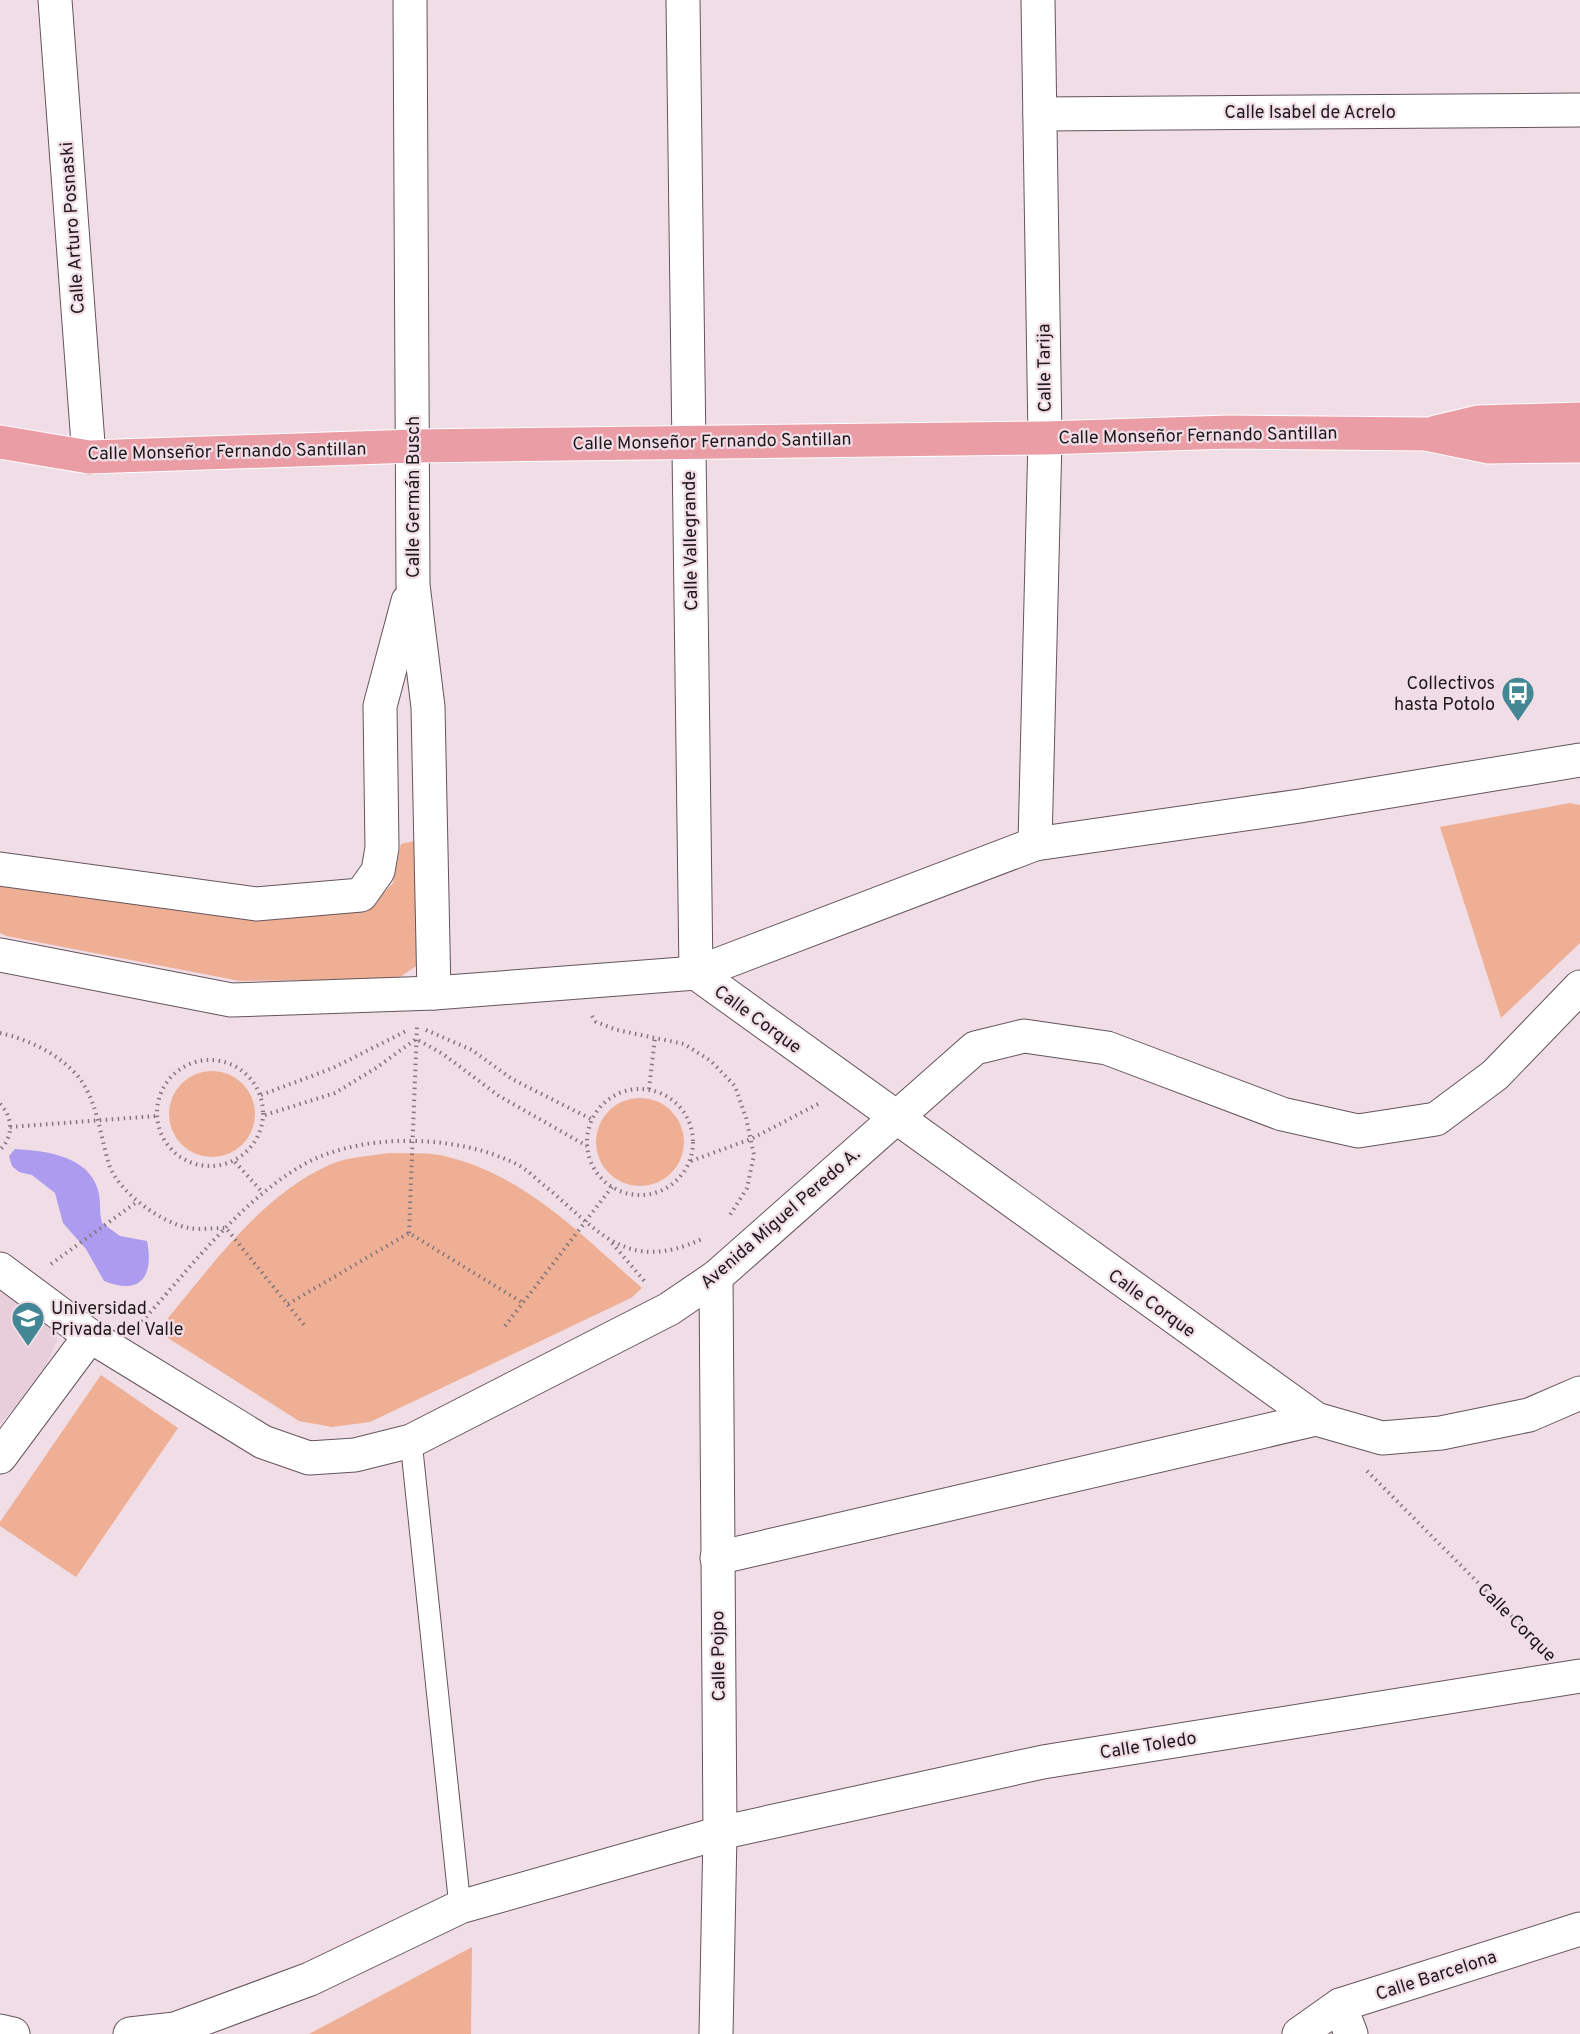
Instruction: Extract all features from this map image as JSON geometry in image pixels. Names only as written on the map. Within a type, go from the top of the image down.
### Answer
[{"type":"main road","name":"Calle Monseñor Fernando Santillan","points":[[1426,434],[1478,422],[1580,419]]},
{"type":"main road","name":"Calle Monseñor Fernando Santillan","points":[[0,443],[89,457],[414,446],[1045,438],[1230,432],[1426,434],[1489,447],[1580,446]]},
{"type":"street","name":"Calle Arturo Posnaski","points":[[55,0],[89,457]]},
{"type":"street","name":"Calle Germán Busch","points":[[410,0],[413,585],[428,707],[434,993]]},
{"type":"street","name":"Calle Vallegrande","points":[[684,0],[696,973]]},
{"type":"street","name":"Calle Tarija","points":[[1035,844],[1045,438],[1038,0]]},
{"type":"street","name":"Calle Isabel de Acrelo","points":[[1040,114],[1580,110]]},
{"type":"street","points":[[0,869],[256,904],[361,895],[378,871],[382,848],[380,706],[413,585]]},
{"type":"street","points":[[0,955],[231,1000],[434,993],[696,973],[1035,844],[1312,804],[1580,760]]},
{"type":"street","name":"Calle Corque","points":[[696,973],[894,1118],[1316,1419]]},
{"type":"street","points":[[1534,1036],[1580,987]]},
{"type":"street","points":[[1534,1036],[1580,1001]]},
{"type":"street","name":"Avenida Miguel Peredo A.","points":[[0,1269],[103,1344],[263,1442],[309,1458],[355,1455],[411,1441],[669,1309],[716,1277],[975,1048],[1024,1036],[1107,1048],[1282,1114],[1358,1131],[1436,1119],[1495,1075],[1534,1036]]},
{"type":"street","name":"Calle Pojpo","points":[[716,1277],[720,1833],[716,2034]]},
{"type":"street","points":[[0,1457],[103,1344]]},
{"type":"street","points":[[717,1558],[1316,1419],[1382,1438],[1441,1433],[1528,1415],[1580,1393]]},
{"type":"street","name":"Calle Toledo","points":[[130,2034],[175,2030],[310,1979],[460,1906],[720,1833],[1043,1762],[1576,1676]]},
{"type":"street","name":"Calle Barcelona","points":[[1299,2034],[1346,2019],[1580,1930]]},
{"type":"street","points":[[0,2031],[13,2034]]},
{"type":"lane","points":[[411,1441],[460,1906]]},
{"type":"path","points":[[584,982],[585,1006],[596,1022],[684,1044],[711,1060],[735,1086],[754,1155],[747,1188],[723,1222]]},
{"type":"path","points":[[409,1233],[417,1025]]},
{"type":"path","points":[[261,1095],[333,1068],[417,1025]]},
{"type":"path","points":[[417,1025],[472,1050],[512,1079],[591,1119]]},
{"type":"path","points":[[0,1033],[22,1038],[62,1061],[84,1085],[110,1168],[129,1196],[188,1228],[226,1228]]},
{"type":"path","points":[[649,1089],[655,1037]]},
{"type":"path","points":[[265,1115],[335,1093],[376,1068],[416,1039]]},
{"type":"path","points":[[416,1039],[443,1054],[499,1096],[586,1146]]},
{"type":"path","points":[[214,1060],[243,1070],[261,1095],[265,1115],[256,1142],[235,1162],[205,1167],[177,1156],[163,1138],[156,1116],[163,1087],[173,1075],[185,1066],[199,1061],[214,1060]]},
{"type":"path","points":[[690,1161],[751,1138],[851,1087]]},
{"type":"path","points":[[632,1089],[649,1089],[671,1098],[687,1115],[693,1130],[694,1145],[690,1161],[671,1185],[657,1192],[642,1195],[626,1193],[612,1187],[599,1176],[590,1162],[586,1146],[591,1119],[601,1105],[615,1094],[632,1089]]},
{"type":"path","points":[[0,1104],[9,1118],[10,1127],[9,1138],[0,1150]]},
{"type":"path","points":[[10,1127],[156,1116]]},
{"type":"path","points":[[103,1344],[263,1193],[297,1168],[330,1153],[369,1144],[413,1141],[472,1147],[521,1167],[611,1243],[669,1309]]},
{"type":"path","points":[[235,1162],[263,1193]]},
{"type":"path","points":[[505,1326],[612,1187]]},
{"type":"path","points":[[69,1251],[138,1201]]},
{"type":"path","points":[[226,1228],[306,1326]]},
{"type":"path","points":[[409,1233],[523,1303]]},
{"type":"path","points":[[288,1304],[409,1233]]},
{"type":"path","points":[[611,1243],[639,1252],[678,1251],[708,1236]]},
{"type":"path","name":"Calle Corque","points":[[1365,1469],[1576,1676]]},
{"type":"shaded area","points":[[1570,803],[1580,805],[1580,943],[1501,1018],[1440,827]]},
{"type":"shaded area","points":[[419,840],[418,965],[397,979],[240,981],[0,933],[0,885],[209,915],[365,912],[393,883],[401,844]]},
{"type":"shaded area","points":[[212,1071],[236,1078],[248,1090],[255,1114],[248,1138],[236,1150],[212,1157],[188,1150],[176,1138],[169,1114],[176,1090],[188,1078]]},
{"type":"shaded area","points":[[631,1098],[649,1098],[665,1105],[677,1117],[684,1133],[684,1151],[677,1167],[665,1179],[649,1186],[631,1186],[615,1179],[603,1167],[596,1151],[596,1133],[603,1117],[615,1105]]},
{"type":"shaded area","points":[[15,1149],[39,1151],[64,1157],[85,1169],[93,1178],[98,1190],[102,1223],[120,1236],[147,1241],[148,1264],[142,1280],[127,1286],[104,1281],[86,1249],[63,1223],[55,1193],[32,1175],[19,1172],[12,1166],[9,1156]]},
{"type":"shaded area","points":[[389,1153],[444,1156],[500,1177],[550,1209],[642,1288],[631,1298],[370,1422],[332,1427],[299,1421],[157,1331],[235,1238],[280,1196],[304,1178],[331,1164],[352,1158]]},
{"type":"shaded area","name":"Universidad Privada del Valle","points":[[0,1279],[56,1325],[57,1341],[40,1379],[0,1424]]},
{"type":"shaded area","points":[[101,1375],[178,1428],[76,1577],[0,1526],[0,1522]]},
{"type":"shaded area","points":[[472,1947],[471,2034],[309,2034]]},
{"type":"place","name":"Collectivos hasta Potolo","points":[[1518,722]]},
{"type":"place","name":"Universidad Privada del Valle","points":[[28,1347]]}]
